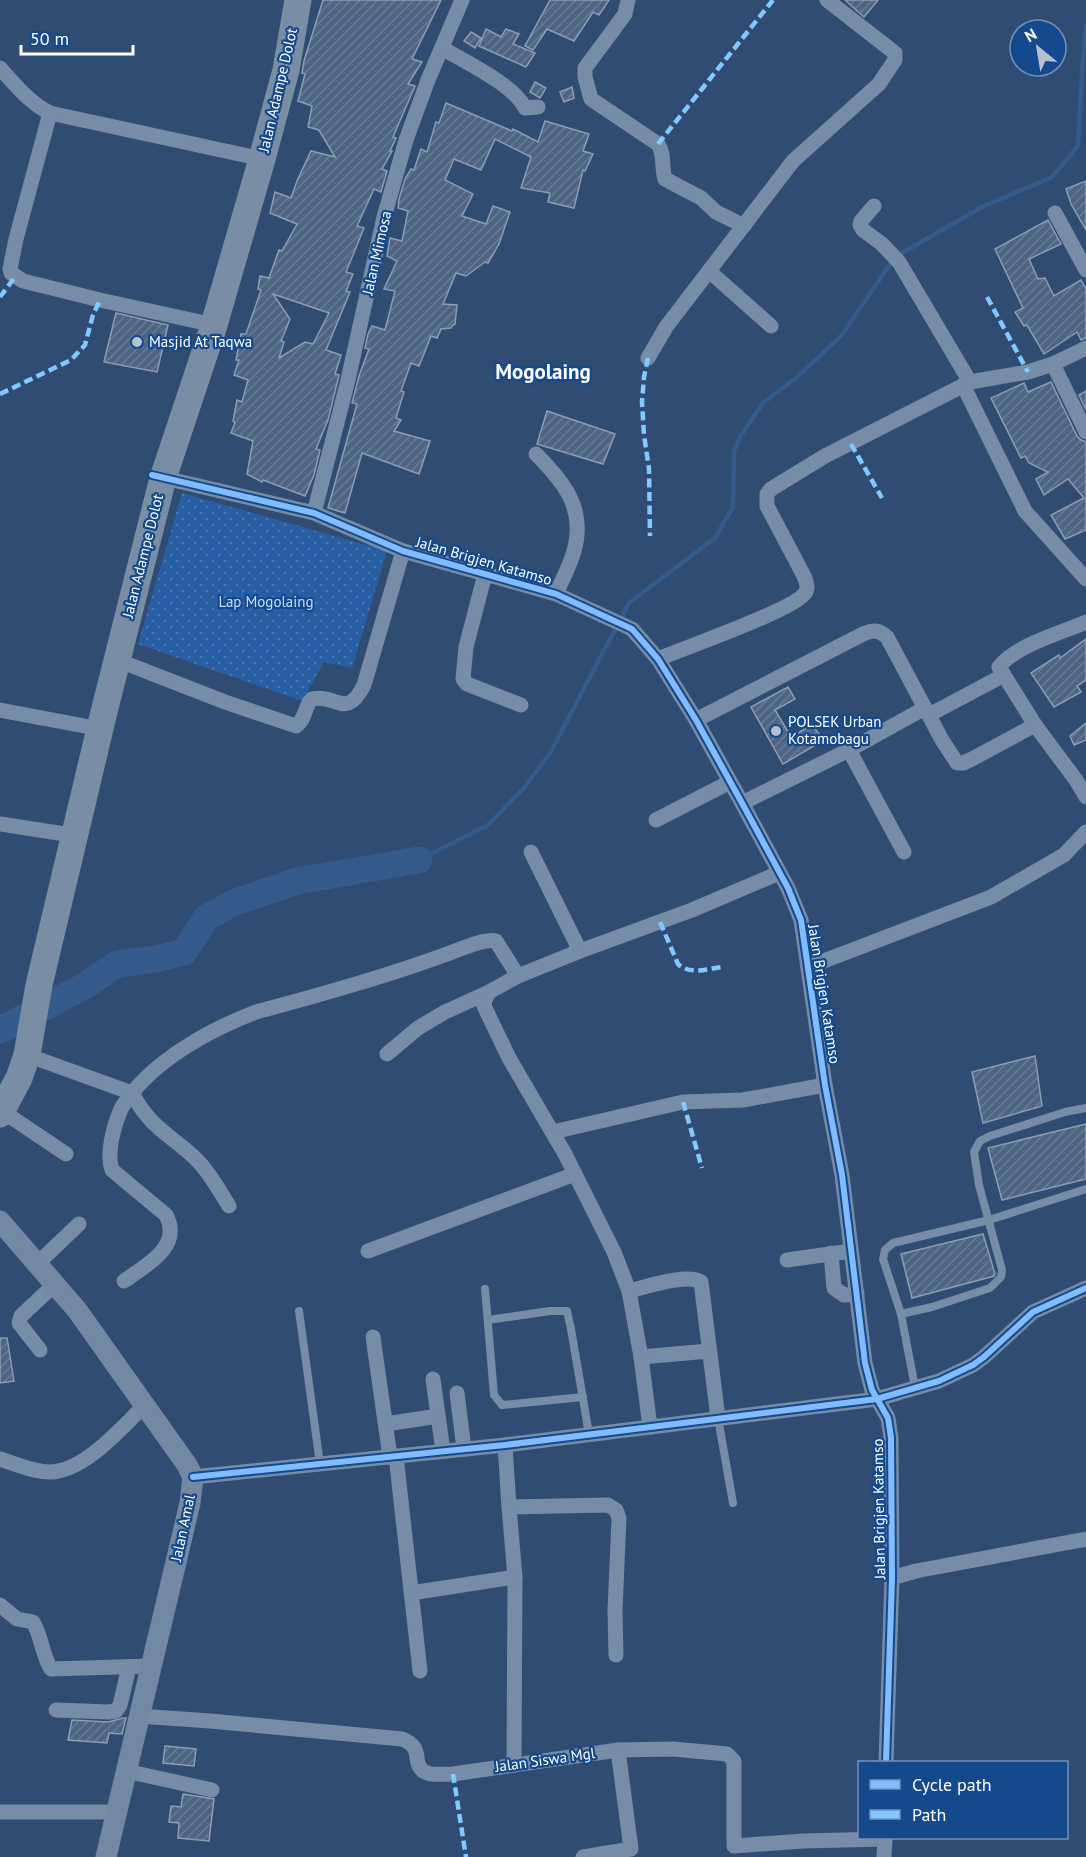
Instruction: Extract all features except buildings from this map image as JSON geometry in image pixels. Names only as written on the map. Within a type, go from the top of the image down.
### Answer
[{"type":"highway","name":"Jalan Adampe Dolot","points":[[255,158],[287,0]]},
{"type":"highway","name":"Jalan Adampe Dolot","points":[[34,986],[157,476],[210,324],[255,158],[286,70],[298,0]]},
{"type":"highway","name":"Jalan Adampe Dolot","points":[[1,1104],[20,1078],[34,986],[64,834],[90,727],[112,658]]},
{"type":"street","name":"Jalan Mimosa","points":[[314,513],[348,380],[384,217],[406,140],[428,80],[462,0]]},
{"type":"street","points":[[628,0],[624,14],[585,68],[591,99],[658,144],[663,151],[664,179],[701,198],[716,212],[744,226]]},
{"type":"street","points":[[648,358],[666,327],[793,161],[879,84],[896,60],[895,52],[827,0]]},
{"type":"street","points":[[442,48],[510,89],[521,99],[525,108],[538,107]]},
{"type":"street","points":[[0,68],[39,107],[50,113],[255,158]]},
{"type":"street","points":[[50,113],[16,239],[11,273],[23,281],[210,324]]},
{"type":"street","points":[[874,206],[860,225],[894,256],[966,384],[1024,511],[1086,579]]},
{"type":"street","points":[[1055,213],[1086,270]]},
{"type":"street","points":[[709,271],[771,326]]},
{"type":"street","points":[[658,659],[773,613],[795,603],[806,593],[804,576],[767,506],[767,494],[771,489],[825,456],[966,384],[1028,372],[1053,364],[1086,348]]},
{"type":"street","points":[[1053,364],[1086,432]]},
{"type":"street","points":[[536,454],[555,473],[570,494],[577,522],[574,551],[556,594]]},
{"type":"street","name":"Jalan Brigjen Katamso","points":[[157,476],[314,513],[403,551],[556,594],[601,614],[632,629],[658,659],[696,720],[788,888],[801,920],[825,1085],[842,1175],[865,1363],[872,1390],[888,1418],[890,1427],[892,1578],[886,1761]]},
{"type":"street","points":[[112,658],[225,702],[296,726],[303,721],[312,699],[319,698],[347,704],[358,697],[364,685],[403,551]]},
{"type":"street","points":[[485,574],[466,647],[463,679],[467,684],[520,705]]},
{"type":"street","points":[[1086,622],[1025,647],[1006,659],[999,667],[1035,725],[1086,797]]},
{"type":"street","points":[[696,720],[874,630],[887,637],[952,758],[957,763],[970,760],[1035,725]]},
{"type":"street","points":[[742,803],[1004,675]]},
{"type":"street","points":[[0,710],[90,727]]},
{"type":"street","points":[[849,750],[904,852]]},
{"type":"street","points":[[656,820],[730,782]]},
{"type":"street","points":[[0,824],[64,834]]},
{"type":"street","points":[[808,967],[991,897],[1064,855],[1086,832]]},
{"type":"street","points":[[531,852],[580,951]]},
{"type":"street","points":[[387,1054],[418,1028],[454,1007],[518,976],[693,910],[779,873]]},
{"type":"street","points":[[124,1281],[154,1260],[165,1249],[170,1236],[171,1225],[166,1215],[112,1170],[109,1162],[108,1152],[121,1108],[152,1073],[185,1048],[234,1020],[473,945],[496,941],[518,976]]},
{"type":"street","points":[[489,992],[484,1006],[509,1058],[553,1132],[609,1240],[628,1291],[641,1357],[650,1427]]},
{"type":"street","points":[[25,1039],[132,1093],[149,1120],[197,1160],[229,1206]]},
{"type":"street","points":[[553,1132],[683,1101],[743,1100],[825,1085]]},
{"type":"street","points":[[1,1104],[66,1154]]},
{"type":"street","points":[[368,1251],[575,1174]]},
{"type":"street","name":"Jalan Amal","points":[[0,1221],[81,1316],[187,1465],[193,1477],[190,1503],[106,1857]]},
{"type":"street","points":[[37,1264],[79,1224]]},
{"type":"street","points":[[787,1260],[851,1251]]},
{"type":"street","points":[[831,1253],[834,1288],[844,1295],[857,1294]]},
{"type":"street","points":[[628,1291],[685,1278],[701,1282],[718,1418]]},
{"type":"street","points":[[40,1350],[18,1323],[21,1316],[55,1284]]},
{"type":"street","points":[[193,1477],[505,1445],[877,1399],[939,1381],[972,1365],[1026,1318],[1047,1305],[1086,1288]]},
{"type":"street","points":[[373,1337],[393,1456],[420,1671]]},
{"type":"street","points":[[641,1357],[709,1351]]},
{"type":"street","points":[[433,1378],[443,1451]]},
{"type":"street","points":[[456,1393],[464,1449]]},
{"type":"street","points":[[0,1459],[51,1472],[69,1468],[109,1440],[145,1405]]},
{"type":"street","points":[[386,1424],[438,1416]]},
{"type":"street","points":[[505,1445],[516,1577],[514,1765]]},
{"type":"street","points":[[509,1507],[608,1504],[616,1510],[619,1518],[615,1611],[616,1655]]},
{"type":"street","points":[[892,1578],[916,1571],[1086,1539]]},
{"type":"street","points":[[411,1593],[516,1577]]},
{"type":"street","points":[[0,1605],[17,1619],[33,1622],[38,1629],[51,1670],[151,1666]]},
{"type":"street","points":[[56,1710],[108,1712],[116,1710],[120,1706],[129,1667]]},
{"type":"street","name":"Jalan Siswa Mgl","points":[[139,1716],[210,1720],[402,1739],[414,1746],[420,1766],[423,1771],[429,1773],[453,1774],[618,1750],[673,1749],[727,1754],[734,1761],[735,1852],[803,1841],[858,1839]]},
{"type":"street","points":[[583,1857],[631,1853],[618,1750]]},
{"type":"street","points":[[126,1771],[212,1790]]},
{"type":"street","points":[[0,1812],[116,1812]]},
{"type":"street","points":[[884,1857],[885,1839]]},
{"type":"lane","points":[[901,1314],[932,1307],[990,1288],[1001,1277],[1002,1270],[979,1185],[974,1152],[980,1141],[1065,1112],[1086,1108]]},
{"type":"lane","points":[[915,1388],[901,1314],[884,1259],[885,1250],[893,1243],[989,1220],[1086,1189]]},
{"type":"lane","points":[[485,1289],[494,1395],[502,1405],[583,1397]]},
{"type":"lane","points":[[299,1311],[320,1464]]},
{"type":"lane","points":[[488,1320],[550,1311],[567,1311],[589,1434]]},
{"type":"lane","points":[[718,1418],[733,1503]]},
{"type":"green space","name":"Lap Mogolaing","points":[[182,493],[387,551],[352,668],[324,662],[302,701],[138,644]]},
{"type":"waterway","points":[[419,860],[488,825],[524,788],[550,753],[629,603],[715,538],[733,507],[734,451],[740,437],[763,403],[796,378],[841,336],[895,257],[984,206],[1052,177],[1078,146],[1086,26]]},
{"type":"waterway","points":[[0,1030],[83,987],[117,964],[156,959],[184,952],[206,918],[233,903],[297,881],[419,860]]},
{"type":"marked path","points":[[658,144],[773,0]]},
{"type":"marked path","points":[[0,297],[15,277]]},
{"type":"marked path","points":[[987,297],[1028,372]]},
{"type":"marked path","points":[[0,394],[71,360],[85,345],[93,315],[100,300]]},
{"type":"marked path","points":[[648,358],[642,402],[649,469],[650,536]]},
{"type":"marked path","points":[[851,444],[882,498]]},
{"type":"marked path","points":[[660,922],[678,964],[693,970],[722,967]]},
{"type":"marked path","points":[[683,1102],[702,1168]]},
{"type":"marked path","points":[[453,1774],[466,1857]]},
{"type":"cycle path","points":[[152,475],[314,513],[403,551],[556,594],[632,629],[658,659],[696,720],[788,888],[801,920],[825,1085],[842,1175],[865,1363],[872,1390],[888,1418],[891,1438],[892,1578],[886,1761]]},
{"type":"cycle path","points":[[193,1477],[505,1445],[877,1399],[939,1381],[973,1365],[1033,1312],[1086,1288]]},
{"type":"place","name":"Masjid At Taqwa","points":[[137,342]]},
{"type":"place","name":"POLSEK Urban Kotamobagu","points":[[776,731]]},
{"type":"district","name":"Mogolaing","points":[[543,372]]}]
